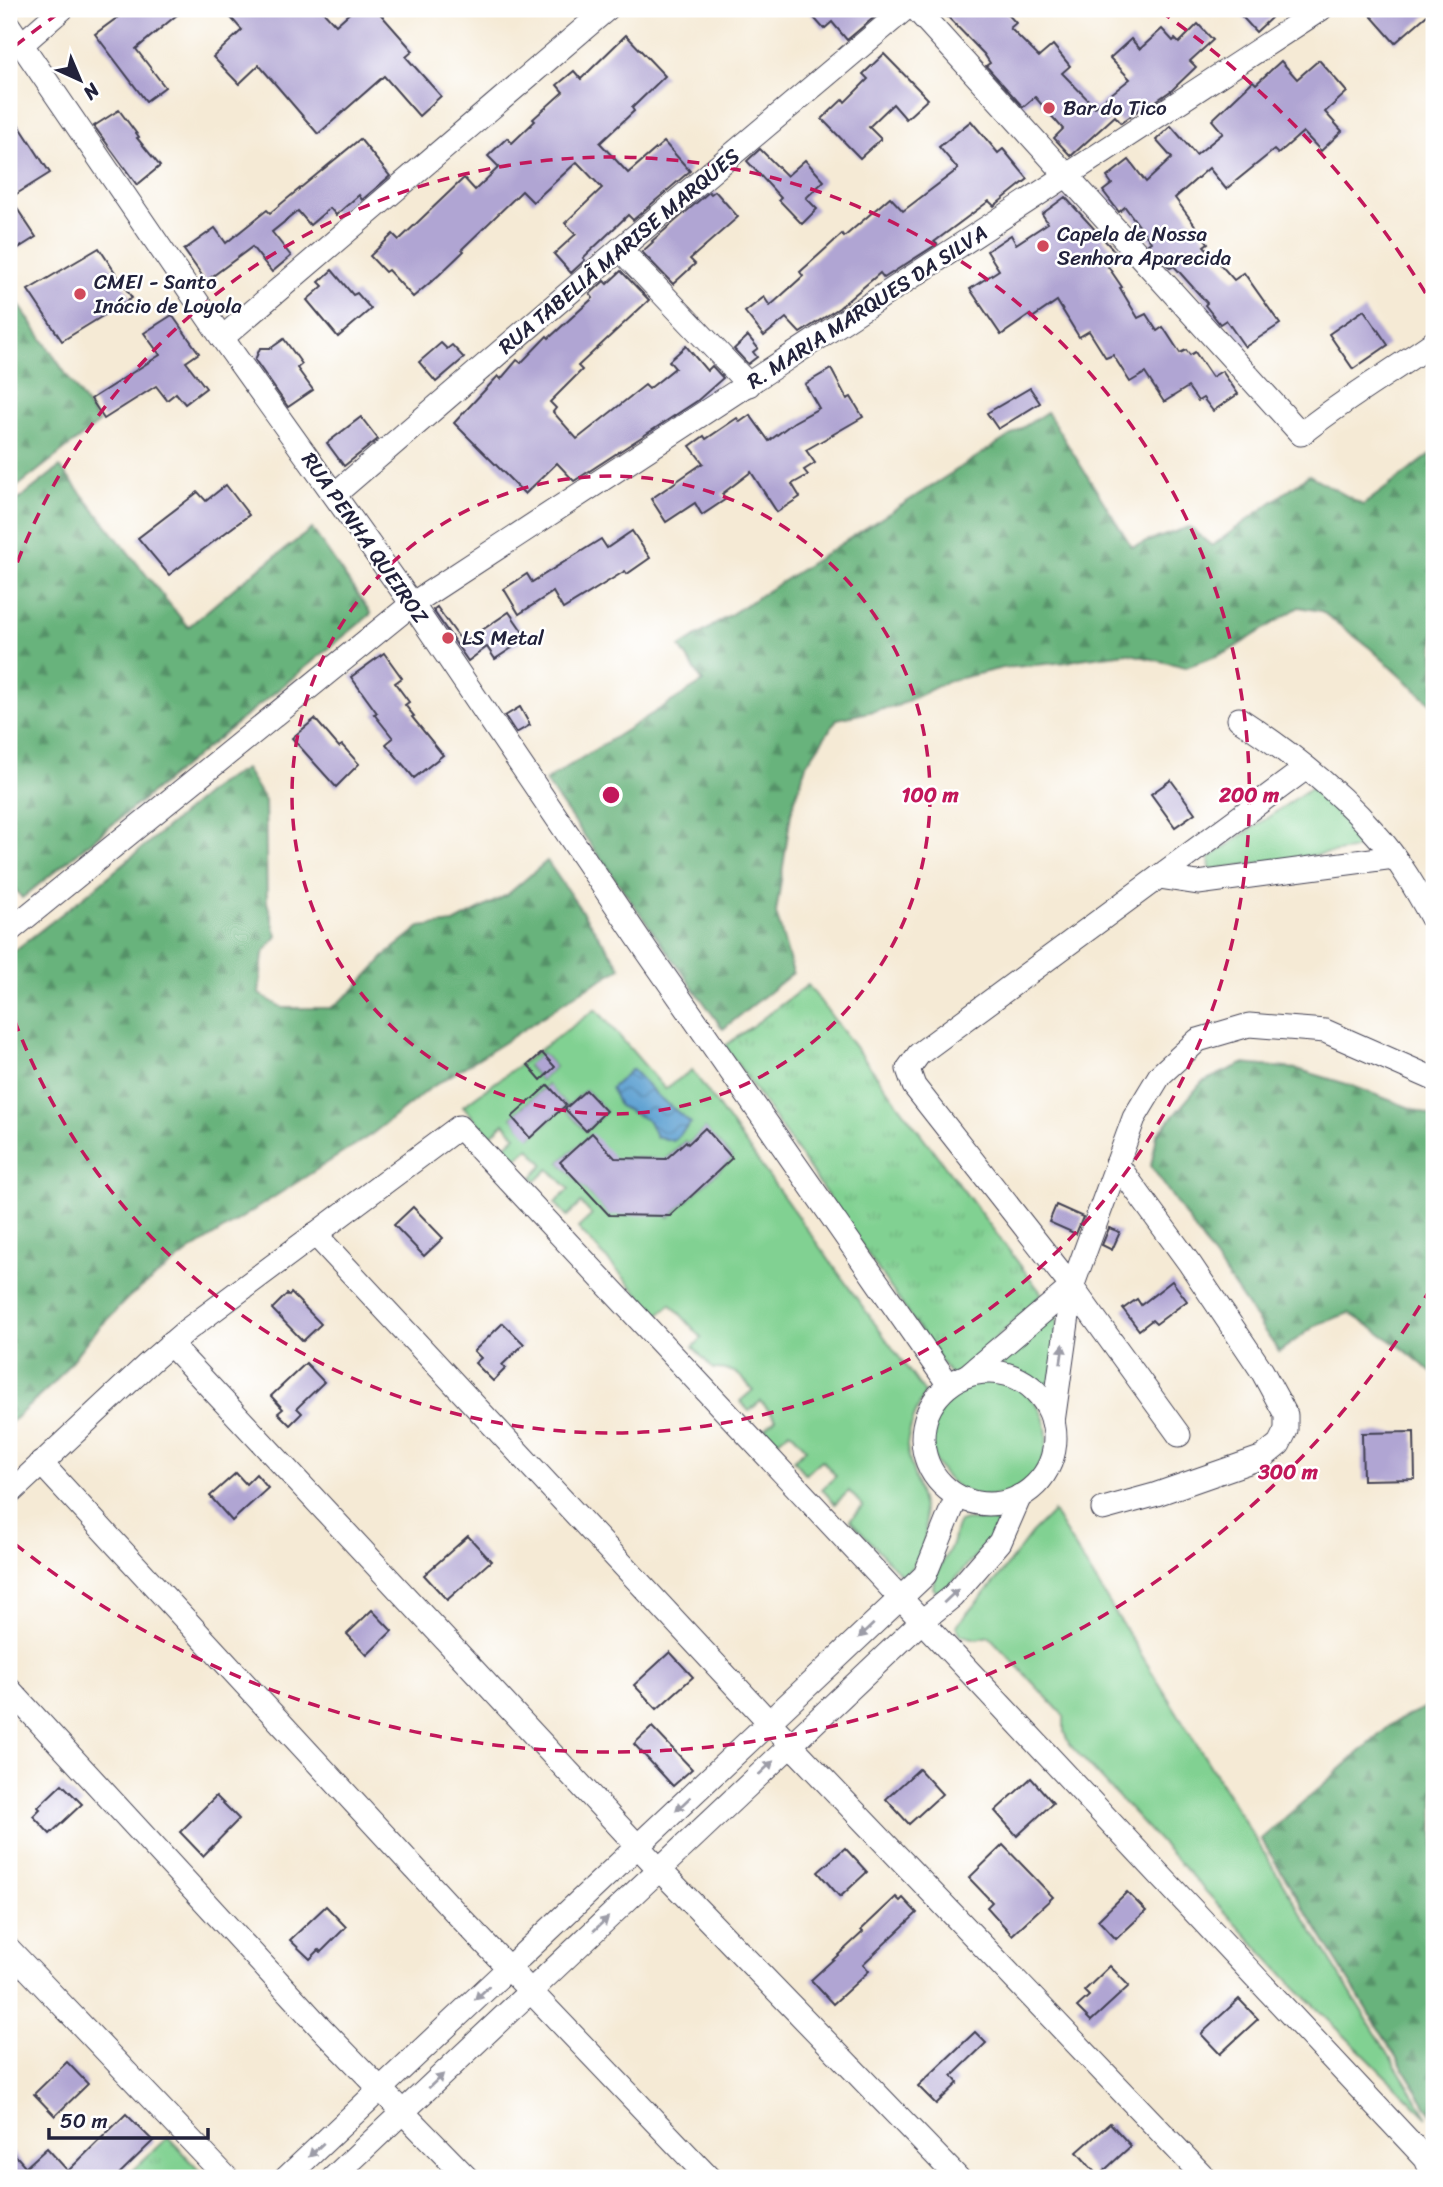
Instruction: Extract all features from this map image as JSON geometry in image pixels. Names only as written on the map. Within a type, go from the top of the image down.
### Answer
[{"type":"street","points":[[15,35],[62,9]]},
{"type":"street","points":[[222,338],[607,9]]},
{"type":"street","name":"RUA TABELIÃ MARISE MARQUES","points":[[335,494],[620,248],[905,9]]},
{"type":"street","points":[[916,9],[1301,434],[1328,412],[1434,342]]},
{"type":"street","name":"R. MARIA MARQUES DA SILVA","points":[[9,931],[412,604],[1321,9]]},
{"type":"street","name":"RUA PENHA QUEIROZ","points":[[15,35],[222,338],[412,604],[718,1052],[959,1380]]},
{"type":"street","points":[[620,248],[748,385]]},
{"type":"street","points":[[1239,719],[1306,768],[1376,833],[1434,922]]},
{"type":"street","points":[[1179,1435],[1072,1287],[914,1086],[908,1069],[919,1054],[1306,768]]},
{"type":"street","points":[[1159,877],[1198,883],[1394,857]]},
{"type":"street","points":[[1072,1287],[936,1398],[927,1415],[923,1434],[924,1452],[931,1470],[942,1485],[957,1496],[978,1503],[1000,1503],[1020,1496],[1037,1482],[1049,1464],[1055,1444],[1053,1422],[1072,1287],[1135,1118],[1160,1075],[1198,1040],[1249,1025],[1325,1031],[1434,1079]]},
{"type":"street","points":[[9,1494],[170,1344],[459,1127],[1426,2159],[1432,2178]]},
{"type":"street","points":[[1102,1509],[1263,1457],[1279,1444],[1286,1430],[1286,1415],[1262,1371],[1190,1264],[1117,1164]]},
{"type":"street","points":[[315,1234],[790,1745],[1205,2178]]},
{"type":"street","points":[[170,1344],[659,1869],[958,2178]]},
{"type":"street","points":[[959,1380],[990,1371],[1011,1375],[1030,1386],[1045,1402],[1053,1422]]},
{"type":"street","points":[[41,1464],[437,1892],[709,2178]]},
{"type":"street","points":[[286,2178],[925,1575],[957,1496]]},
{"type":"street","points":[[333,2178],[922,1621],[952,1597],[999,1542],[1020,1496]]},
{"type":"street","points":[[9,1689],[320,2027],[467,2178]]},
{"type":"street","points":[[9,1950],[227,2178]]},
{"type":"green space","points":[[9,290],[99,423],[9,493]]},
{"type":"green space","points":[[1047,412],[1132,547],[1189,527],[1212,546],[1309,475],[1363,505],[1434,452],[1434,706],[1370,648],[1321,611],[1299,607],[1227,652],[1186,667],[1126,653],[1003,668],[948,681],[897,706],[837,719],[806,765],[791,813],[776,913],[793,973],[723,1029],[545,781],[703,682],[680,647]]},
{"type":"green space","points":[[60,467],[188,627],[239,584],[312,529],[371,614],[22,898],[9,881],[9,507]]},
{"type":"green space","points":[[245,769],[265,801],[267,902],[277,936],[263,954],[259,994],[283,1008],[331,1008],[353,991],[390,951],[420,927],[454,923],[507,895],[547,861],[621,968],[429,1089],[372,1134],[190,1251],[129,1297],[90,1337],[55,1382],[9,1424],[9,955],[91,891],[218,784]]},
{"type":"green space","points":[[1312,787],[1366,844],[1351,850],[1210,870],[1209,858]]},
{"type":"green space","points":[[808,985],[1042,1294],[953,1379],[725,1046]]},
{"type":"green space","points":[[596,1009],[665,1089],[692,1070],[925,1393],[911,1425],[907,1445],[924,1514],[925,1540],[914,1564],[903,1577],[850,1520],[863,1506],[849,1491],[835,1504],[822,1489],[836,1476],[822,1460],[806,1474],[794,1460],[806,1448],[790,1431],[777,1442],[765,1429],[776,1419],[761,1401],[749,1411],[740,1401],[753,1390],[744,1380],[732,1371],[713,1369],[693,1347],[702,1338],[671,1304],[658,1315],[578,1228],[592,1215],[581,1203],[567,1216],[555,1203],[569,1189],[549,1169],[536,1181],[532,1177],[544,1165],[529,1148],[516,1159],[504,1147],[516,1136],[504,1123],[490,1136],[463,1106]],"holes":[[[542,1053],[555,1067],[541,1080],[528,1066]],[[632,1070],[659,1097],[656,1136]],[[547,1085],[566,1105],[531,1137],[512,1117]],[[586,1090],[606,1111],[586,1131],[565,1109]],[[705,1129],[732,1158],[669,1217],[655,1202],[623,1203],[610,1215],[560,1162],[589,1136],[627,1171],[627,1158],[654,1159],[654,1170],[685,1141],[688,1144]]]},
{"type":"green space","points":[[1242,1064],[1297,1069],[1350,1085],[1434,1117],[1434,1374],[1401,1347],[1349,1313],[1318,1324],[1279,1352],[1151,1166],[1157,1135],[1202,1082]]},
{"type":"green space","points":[[1059,1306],[1052,1381],[1042,1386],[1002,1367],[1001,1353]]},
{"type":"green space","points":[[989,1380],[1011,1385],[1030,1397],[1042,1416],[1047,1438],[1042,1460],[1030,1479],[1011,1491],[989,1496],[967,1491],[948,1479],[936,1460],[931,1438],[936,1416],[948,1397],[967,1385]]},
{"type":"green space","points":[[1053,1512],[1428,2118],[1292,1984],[1069,1744],[1064,1732],[1064,1716],[989,1636],[977,1639],[961,1635],[956,1626],[1031,1534]]},
{"type":"green space","points":[[965,1520],[992,1520],[1000,1524],[999,1530],[940,1596],[933,1588],[936,1576],[952,1544],[957,1525]]},
{"type":"green space","points":[[1434,1703],[1434,2118],[1261,1839],[1394,1722]]},
{"type":"green space","points":[[168,2137],[207,2178],[124,2178]]},
{"type":"water","points":[[632,1069],[659,1097],[691,1123],[673,1141],[656,1136],[649,1121],[619,1106],[611,1088]]},
{"type":"building","points":[[111,9],[184,9],[136,49],[165,87],[146,101],[95,34],[118,17]]},
{"type":"building","points":[[223,9],[321,9],[336,25],[354,9],[376,9],[413,51],[406,57],[441,96],[419,116],[384,76],[318,134],[259,65],[239,84],[213,57],[242,30]]},
{"type":"building","points":[[806,9],[884,9],[847,40],[832,22],[824,29]]},
{"type":"building","points":[[940,9],[1003,9],[1016,23],[1010,28],[1039,57],[1053,45],[1070,66],[1062,73],[1095,107],[1130,79],[1110,58],[1131,39],[1140,49],[1162,29],[1173,41],[1175,39],[1179,43],[1198,24],[1213,40],[1190,61],[1196,67],[1172,90],[1153,103],[1151,101],[1121,123],[1115,116],[1071,156],[1054,138],[1063,129],[1035,97],[1023,107],[986,66],[990,63],[984,54]]},
{"type":"building","points":[[1235,9],[1263,9],[1271,18],[1256,32]]},
{"type":"building","points":[[1365,9],[1434,9],[1395,43]]},
{"type":"building","points":[[626,35],[665,76],[632,108],[634,111],[600,143],[628,173],[664,142],[690,171],[633,220],[628,215],[571,273],[554,254],[576,234],[565,223],[602,188],[577,162],[533,202],[522,191],[462,249],[464,251],[413,297],[388,270],[385,272],[370,256],[393,234],[399,240],[464,178],[475,190],[499,167],[488,156],[507,138],[512,143],[535,121],[533,119],[563,92],[557,85],[574,71],[581,79]]},
{"type":"building","points":[[884,54],[928,99],[906,119],[893,104],[869,127],[881,139],[860,158],[822,119],[843,99],[845,102],[868,79],[863,74]]},
{"type":"building","points":[[1319,60],[1347,92],[1325,112],[1342,131],[1321,151],[1303,132],[1278,154],[1274,150],[1226,189],[1209,168],[1175,198],[1208,243],[1204,246],[1234,280],[1244,273],[1280,324],[1245,347],[1226,320],[1220,324],[1205,305],[1207,303],[1174,266],[1170,268],[1148,244],[1151,242],[1125,207],[1119,212],[1103,191],[1112,184],[1107,177],[1129,160],[1146,182],[1172,158],[1156,140],[1171,126],[1196,155],[1223,133],[1212,120],[1253,81],[1256,84],[1281,61],[1297,79]]},
{"type":"building","points":[[9,110],[50,173],[10,198],[36,237],[9,254]]},
{"type":"building","points":[[119,110],[160,166],[137,185],[94,126]]},
{"type":"building","points":[[971,121],[998,153],[1003,149],[1028,179],[994,206],[989,201],[934,242],[937,244],[884,278],[880,273],[839,308],[800,333],[786,318],[764,336],[745,312],[764,297],[770,306],[803,276],[800,272],[842,234],[844,237],[890,197],[903,211],[958,169],[939,147]]},
{"type":"building","points":[[360,139],[390,176],[362,200],[359,195],[336,215],[330,208],[310,225],[298,211],[272,232],[291,256],[272,272],[252,247],[206,281],[184,250],[215,228],[226,243],[267,210],[270,213]]},
{"type":"building","points":[[760,149],[787,176],[805,160],[824,181],[806,198],[817,209],[802,224],[747,161]]},
{"type":"building","points":[[715,191],[738,217],[690,259],[695,264],[673,284],[642,252],[709,192],[711,194]]},
{"type":"building","points":[[1065,197],[1120,257],[1107,265],[1138,318],[1146,314],[1157,331],[1163,327],[1180,353],[1186,350],[1190,355],[1195,352],[1212,377],[1222,371],[1238,394],[1213,411],[1203,398],[1198,401],[1188,387],[1164,402],[1145,373],[1130,382],[1113,355],[1106,358],[1089,331],[1079,337],[1057,301],[1001,335],[970,289],[999,270],[987,251],[1011,235],[1016,244],[1048,223],[1042,214]]},
{"type":"building","name":"CMEI - Santo Inácio de Loyola","points":[[99,248],[132,298],[62,341],[28,290]]},
{"type":"building","points":[[332,270],[353,295],[357,293],[371,309],[338,337],[307,300],[323,286],[319,282]]},
{"type":"building","points":[[621,271],[649,300],[578,366],[582,370],[550,402],[556,408],[553,412],[577,439],[645,385],[649,389],[675,368],[669,361],[686,346],[707,371],[712,366],[723,378],[697,401],[574,481],[557,463],[525,494],[454,423],[498,376],[501,379],[517,360],[521,363],[547,336],[549,338],[593,298],[590,294],[604,281],[607,284]]},
{"type":"building","points":[[1364,310],[1388,345],[1353,369],[1329,334]]},
{"type":"building","points":[[172,315],[199,353],[186,362],[206,388],[185,404],[176,393],[167,400],[156,386],[104,419],[91,399],[160,355],[144,333]]},
{"type":"building","points":[[748,336],[758,348],[753,352],[757,357],[748,364],[734,349]]},
{"type":"building","points":[[284,339],[302,364],[297,368],[313,390],[288,407],[255,360],[260,348],[271,348]]},
{"type":"building","points":[[441,343],[447,349],[452,345],[464,358],[436,382],[419,362]]},
{"type":"building","points":[[831,369],[847,399],[851,397],[863,417],[806,450],[815,463],[804,470],[808,475],[792,484],[800,497],[777,512],[751,472],[722,494],[726,499],[702,515],[695,503],[666,522],[651,499],[703,463],[690,446],[704,436],[706,439],[737,418],[740,422],[750,415],[769,441],[819,408],[805,384]]},
{"type":"building","points":[[1030,388],[1040,403],[998,429],[987,413]]},
{"type":"building","points":[[361,417],[378,439],[344,466],[327,443]]},
{"type":"building","points":[[226,485],[249,515],[169,575],[138,538],[198,492],[206,501]]},
{"type":"building","points":[[632,531],[650,558],[627,574],[625,571],[563,609],[553,592],[519,614],[504,589],[527,574],[532,582],[601,539],[607,548]]},
{"type":"building","points":[[437,607],[463,643],[509,612],[527,638],[495,659],[487,647],[468,661],[433,610]]},
{"type":"building","points":[[384,653],[402,678],[395,683],[409,702],[405,705],[443,755],[414,778],[386,744],[393,738],[351,677]]},
{"type":"building","points":[[520,707],[530,725],[516,733],[505,716]]},
{"type":"building","points":[[315,719],[339,747],[342,745],[359,764],[336,787],[292,738]]},
{"type":"building","points":[[1171,780],[1195,813],[1175,827],[1151,794]]},
{"type":"building","points":[[542,1053],[555,1067],[541,1080],[528,1065]]},
{"type":"building","points":[[548,1085],[566,1105],[530,1138],[512,1117]]},
{"type":"building","points":[[586,1090],[606,1111],[586,1131],[565,1109]]},
{"type":"building","points":[[705,1128],[732,1158],[670,1216],[609,1215],[560,1162],[592,1133],[615,1158],[666,1159]]},
{"type":"building","points":[[1056,1205],[1083,1217],[1076,1234],[1049,1222]]},
{"type":"building","points":[[413,1207],[443,1238],[424,1256],[394,1225]]},
{"type":"building","points":[[1109,1228],[1120,1232],[1112,1250],[1102,1245]]},
{"type":"building","points":[[1172,1281],[1187,1301],[1156,1324],[1152,1320],[1139,1330],[1123,1309],[1137,1299],[1141,1305]]},
{"type":"building","points":[[291,1293],[321,1324],[303,1341],[272,1309]]},
{"type":"building","points":[[503,1323],[524,1344],[502,1365],[506,1368],[493,1381],[475,1363],[481,1358],[474,1351]]},
{"type":"building","points":[[306,1363],[324,1382],[297,1408],[302,1413],[290,1425],[278,1413],[283,1409],[271,1396]]},
{"type":"building","points":[[1414,1432],[1415,1479],[1363,1480],[1362,1433]]},
{"type":"building","points":[[236,1473],[246,1484],[256,1474],[268,1488],[232,1521],[210,1496]]},
{"type":"building","points":[[468,1536],[491,1561],[447,1600],[424,1575]]},
{"type":"building","points":[[372,1610],[392,1631],[367,1655],[347,1634]]},
{"type":"building","points":[[670,1652],[693,1677],[657,1709],[634,1685]]},
{"type":"building","points":[[652,1727],[692,1769],[673,1786],[634,1744]]},
{"type":"building","points":[[919,1769],[942,1794],[909,1824],[886,1799]]},
{"type":"building","points":[[1031,1778],[1053,1803],[1017,1836],[995,1811]]},
{"type":"building","points":[[62,1784],[82,1804],[50,1834],[33,1816],[40,1809],[38,1807]]},
{"type":"building","points":[[216,1796],[239,1819],[203,1856],[180,1832]]},
{"type":"building","points":[[1003,1845],[1053,1897],[1012,1935],[987,1907],[992,1902],[969,1878]]},
{"type":"building","points":[[845,1848],[867,1872],[840,1897],[818,1872]]},
{"type":"building","points":[[1127,1892],[1146,1911],[1116,1939],[1098,1920]]},
{"type":"building","points":[[896,1897],[900,1901],[903,1898],[917,1913],[863,1964],[869,1971],[833,2004],[811,1980]]},
{"type":"building","points":[[326,1906],[346,1927],[310,1959],[290,1940]]},
{"type":"building","points":[[1110,1966],[1129,1986],[1091,2021],[1077,2007],[1089,1996],[1084,1991]]},
{"type":"building","points":[[1239,1999],[1258,2019],[1220,2054],[1201,2034]]},
{"type":"building","points":[[975,2032],[986,2043],[952,2076],[958,2083],[936,2104],[918,2086]]},
{"type":"building","points":[[67,2062],[88,2084],[55,2116],[34,2094]]},
{"type":"building","points":[[126,2114],[153,2141],[115,2178],[9,2178],[9,2148],[26,2167],[47,2148],[68,2171]]},
{"type":"building","points":[[1110,2123],[1131,2146],[1098,2176],[1077,2152]]},
{"type":"place","name":"Bar do Tico","points":[[1049,108]]},
{"type":"place","name":"Capela de Nossa Senhora Aparecida","points":[[1043,246]]},
{"type":"place","name":"CMEI - Santo Inácio de Loyola","points":[[80,294]]},
{"type":"place","name":"LS Metal","points":[[448,638]]}]
